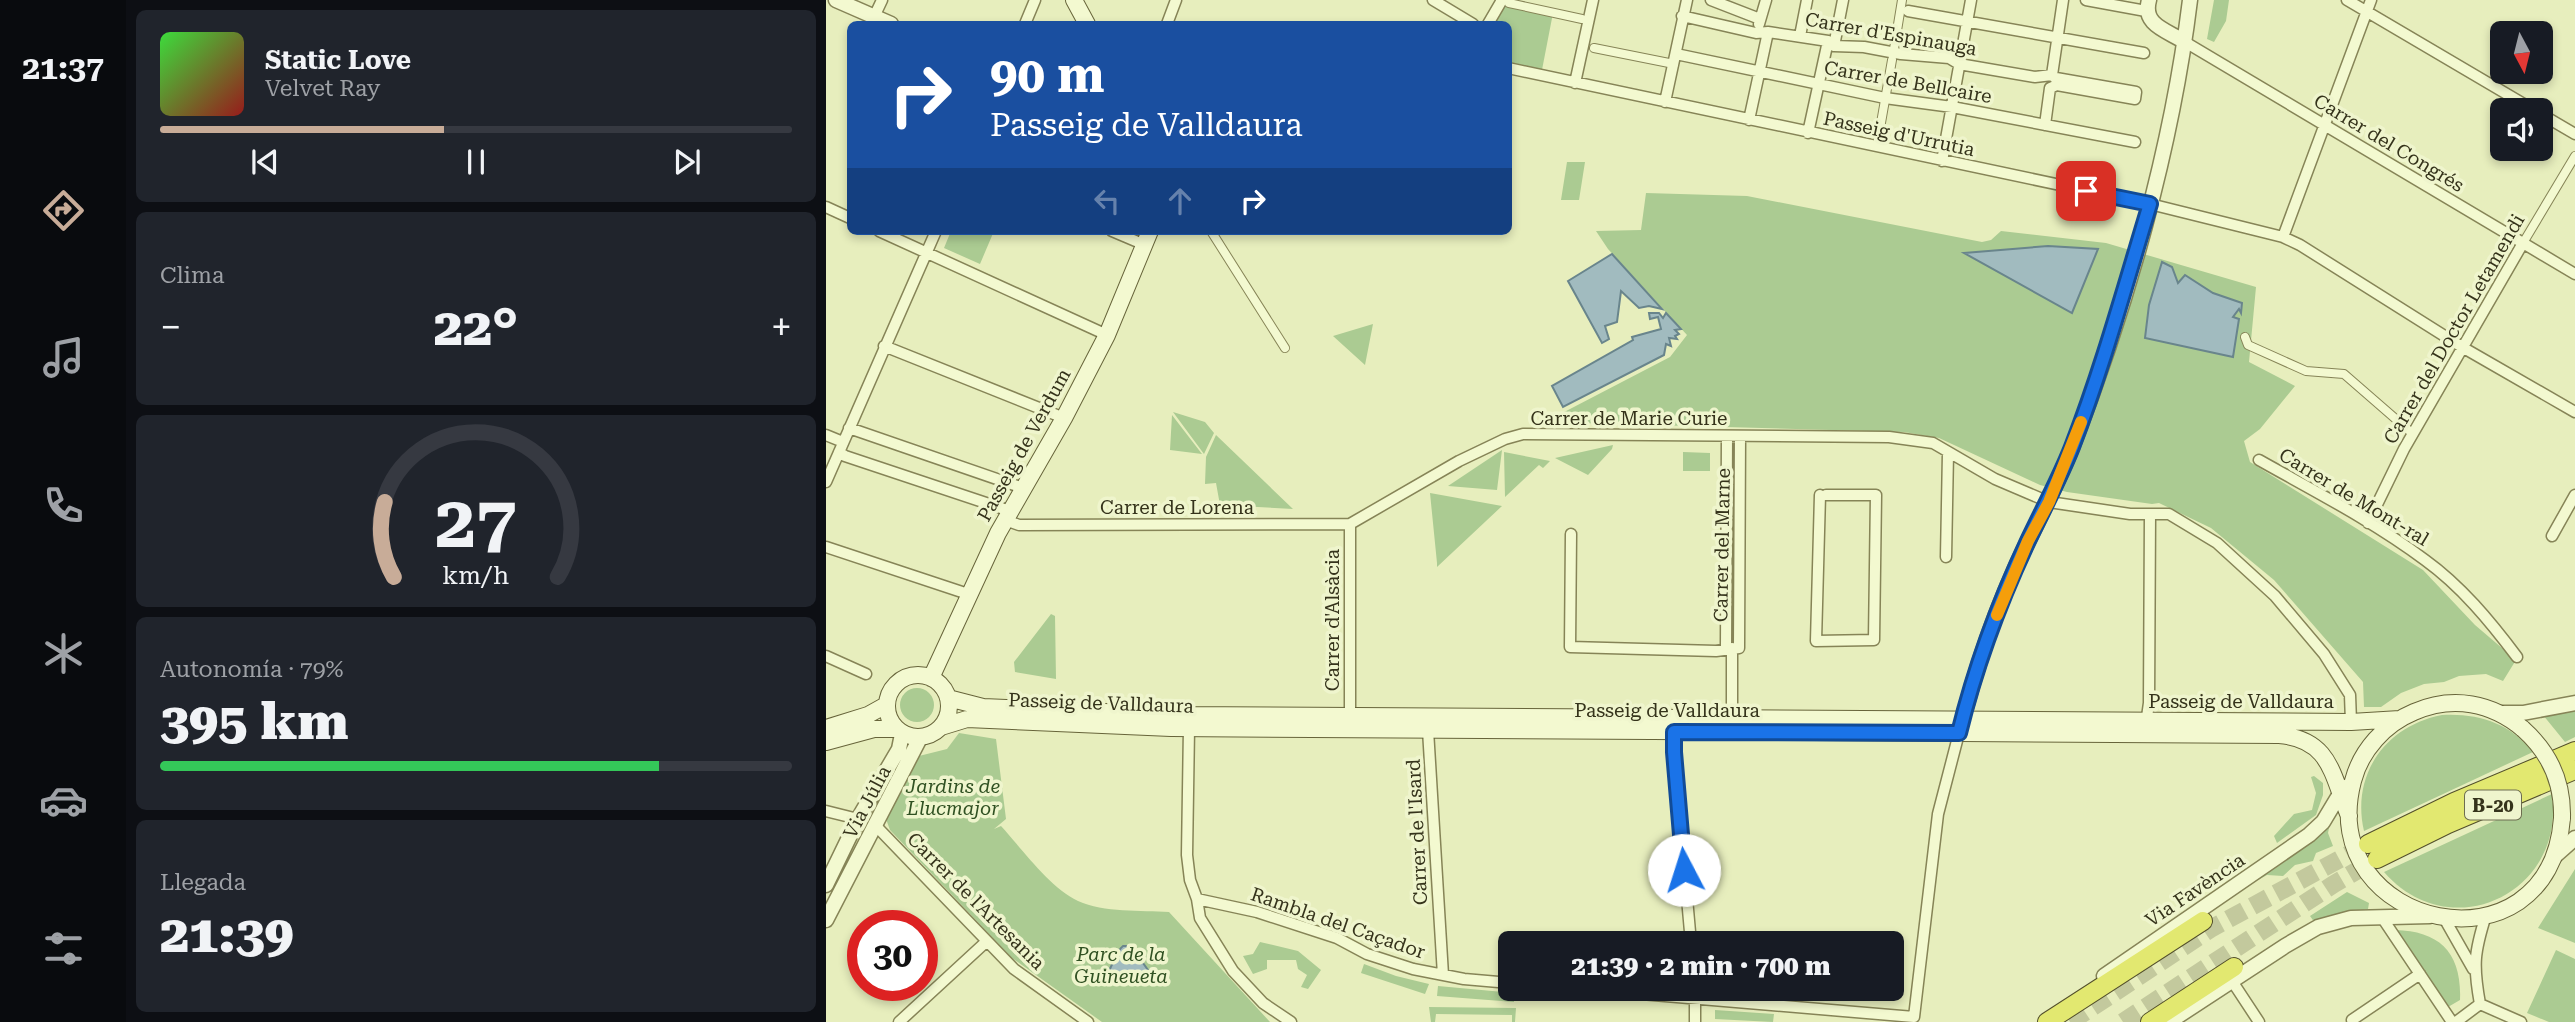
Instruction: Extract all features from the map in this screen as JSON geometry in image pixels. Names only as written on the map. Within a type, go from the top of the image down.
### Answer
[{"type":"highway","name":"B-20","points":[[2575,751],[2454,802],[2373,851],[2448,824],[2575,770]]},
{"type":"highway","points":[[2047,1022],[2203,921]]},
{"type":"highway","points":[[2150,1022],[2233,974]]},
{"type":"main road","points":[[1074,0],[1085,21]]},
{"type":"main road","name":"Passeig de Verdum","points":[[931,678],[968,594],[1008,516],[1064,418],[1107,335],[1147,238]]},
{"type":"main road","points":[[826,742],[874,729],[920,737],[930,735],[941,727],[949,709],[948,698],[942,686],[931,678],[912,675],[892,688],[886,705],[888,719],[898,732]]},
{"type":"main road","name":"Passeig de Valldaura","points":[[948,698],[983,707],[1188,721]]},
{"type":"main road","points":[[2446,703],[2479,705],[2502,713],[2524,729],[2541,747],[2553,768],[2560,789],[2562,818],[2556,856],[2530,892],[2510,906],[2486,915],[2467,919],[2437,917],[2406,906],[2376,882],[2358,853],[2348,816],[2356,770],[2375,740],[2400,719],[2418,710],[2446,703]]},
{"type":"main road","points":[[826,728],[868,715],[886,705]]},
{"type":"main road","name":"Passeig de Valldaura","points":[[941,727],[967,719],[1058,725],[1188,721],[1961,727],[2293,737],[2313,745],[2322,753],[2330,766],[2348,816]]},
{"type":"main road","name":"Passeig de Valldaura","points":[[1961,727],[2148,721],[2351,722],[2400,719]]},
{"type":"main road","name":"Passeig de Valldaura","points":[[1350,723],[1428,730],[1674,732],[1732,725]]},
{"type":"street","points":[[836,0],[884,21]]},
{"type":"street","points":[[874,17],[882,0]]},
{"type":"street","points":[[1026,21],[1035,0]]},
{"type":"street","points":[[1168,21],[1176,0]]},
{"type":"street","points":[[1433,0],[1468,21]]},
{"type":"street","points":[[1575,83],[1593,0]]},
{"type":"street","points":[[1665,102],[1686,0]]},
{"type":"street","points":[[1711,0],[1760,19]]},
{"type":"street","points":[[1749,120],[1759,70],[1762,32],[1760,19],[1766,0]]},
{"type":"street","points":[[1800,36],[1807,0]]},
{"type":"street","points":[[1808,133],[1843,0]]},
{"type":"street","points":[[1894,49],[1902,0]]},
{"type":"street","points":[[1942,161],[1971,0]]},
{"type":"street","points":[[2045,125],[2050,88],[2055,79],[2057,38],[2063,0]]},
{"type":"street","points":[[2085,0],[2148,6],[2149,20],[2185,42]]},
{"type":"street","points":[[1763,1001],[1915,1019],[1938,814],[1961,727],[2004,595],[2049,502],[2104,362],[2150,204],[2185,42],[2190,0]]},
{"type":"street","points":[[2347,0],[2369,5],[2516,98]]},
{"type":"street","points":[[1490,21],[1506,1],[1582,19]]},
{"type":"street","points":[[2283,237],[2369,5]]},
{"type":"street","points":[[1908,11],[2144,53]]},
{"type":"street","name":"Carrer d'Espinauga","points":[[1682,16],[1831,43],[1949,58],[1959,64],[2035,77],[2055,79],[2136,92],[2135,99],[2055,79]]},
{"type":"street","name":"Carrer del Congrés","points":[[2185,42],[2575,274]]},
{"type":"street","points":[[1594,48],[1675,59]]},
{"type":"street","name":"Carrer de Bellcaire","points":[[1675,59],[1759,70],[1885,98],[1952,107],[2135,142]]},
{"type":"street","points":[[1878,140],[1892,61]]},
{"type":"street","name":"Passeig d'Urrutia","points":[[1512,69],[2150,204],[2283,237],[2462,347],[2575,412]]},
{"type":"street","points":[[2553,121],[2575,134]]},
{"type":"street","name":"Carrer del Doctor Letamendi","points":[[2368,523],[2413,434],[2462,347],[2575,156]]},
{"type":"street","points":[[826,207],[847,217]]},
{"type":"street","points":[[888,235],[1107,335]]},
{"type":"street","points":[[826,482],[934,235]]},
{"type":"street","points":[[1214,235],[1285,348]]},
{"type":"street","points":[[2245,337],[2248,345],[2306,371],[2344,374],[2413,434]]},
{"type":"street","points":[[884,346],[1064,418]]},
{"type":"street","points":[[849,428],[1023,488]]},
{"type":"street","name":"Carrer de Marie Curie","points":[[1350,524],[1459,461],[1505,439],[1522,434],[1889,437],[1933,443],[1995,479],[2049,502],[2113,512],[2169,514],[2217,543],[2275,596],[2324,654],[2349,692],[2351,722]]},
{"type":"street","name":"Carrer de Lorena","points":[[826,435],[841,447],[845,456],[1008,516],[1019,524],[1350,524]]},
{"type":"street","name":"Carrer del Marne","points":[[1727,436],[1732,725]]},
{"type":"street","name":"Carrer del Marne","points":[[1729,648],[1739,648],[1740,436]]},
{"type":"street","points":[[1946,557],[1948,453]]},
{"type":"street","name":"Carrer de Mont-ral","points":[[2259,460],[2368,523],[2425,560],[2475,606],[2517,657]]},
{"type":"street","points":[[1823,495],[1876,495],[1874,640],[1816,641],[1823,495]]},
{"type":"street","points":[[2552,536],[2575,495]]},
{"type":"street","points":[[2133,734],[2148,721],[2150,514]]},
{"type":"street","name":"Carrer d'Alsàcia","points":[[1350,524],[1350,723]]},
{"type":"street","points":[[1571,534],[1570,647],[1729,648]]},
{"type":"street","points":[[826,547],[968,594]]},
{"type":"street","points":[[826,656],[866,674]]},
{"type":"street","points":[[2502,713],[2523,713],[2575,703]]},
{"type":"street","points":[[1188,721],[1187,855],[1190,880],[1198,899],[1200,918],[1233,971],[1263,1003],[1291,1022]]},
{"type":"street","name":"Carrer de l'Isard","points":[[1428,730],[1443,975]]},
{"type":"street","name":"Via Júlia","points":[[826,885],[858,819],[899,749],[898,732]]},
{"type":"street","points":[[1674,732],[1690,931]]},
{"type":"street","name":"Via Júlia","points":[[826,920],[920,737]]},
{"type":"street","name":"Via Favència","points":[[2036,1022],[2309,835],[2323,822],[2356,770]]},
{"type":"street","points":[[826,811],[876,826]]},
{"type":"street","name":"Carrer de l'Artesania","points":[[876,826],[1024,976],[1083,1021]]},
{"type":"street","points":[[2556,856],[2575,838]]},
{"type":"street","name":"Rambla del Caçador","points":[[1198,899],[1257,912],[1337,938],[1367,954],[1413,969],[1498,982]]},
{"type":"street","points":[[2473,969],[2486,915]]},
{"type":"street","points":[[2381,916],[2454,1022],[2480,1004]]},
{"type":"street","points":[[2169,1022],[2233,974],[2318,928],[2351,918],[2381,916],[2437,917],[2473,969],[2480,1004]]},
{"type":"street","points":[[899,1022],[987,941]]},
{"type":"street","points":[[2233,974],[2259,1022]]},
{"type":"street","points":[[2352,1020],[2420,974]]},
{"type":"street","points":[[1695,1022],[1696,1001]]},
{"type":"street","points":[[2480,1004],[2521,1022]]},
{"type":"green space","points":[[2214,0],[2229,0],[2226,21],[2214,42],[2207,39]]},
{"type":"green space","points":[[1501,3],[1553,13],[1541,75],[1512,69],[1512,21],[1490,21]]},
{"type":"green space","points":[[1567,162],[1585,162],[1579,200],[1561,200]]},
{"type":"green space","points":[[1646,193],[1747,196],[1982,242],[1991,240],[2001,231],[2106,243],[2256,287],[2249,362],[2295,386],[2260,429],[2244,441],[2250,462],[2423,570],[2475,625],[2516,660],[2503,681],[2486,674],[2459,676],[2444,682],[2424,684],[2401,693],[2381,707],[2364,707],[2363,682],[2274,580],[2211,528],[2159,503],[2067,492],[2040,485],[1939,438],[1904,432],[1545,422],[1670,357],[1687,335],[1608,249],[1596,231],[1641,230]]},
{"type":"green space","points":[[949,235],[992,235],[980,264],[944,248]]},
{"type":"green space","points":[[1373,324],[1365,365],[1333,336]]},
{"type":"green space","points":[[1173,412],[1205,422],[1214,433],[1204,454]]},
{"type":"green space","points":[[1172,415],[1202,454],[1170,450]]},
{"type":"green space","points":[[1216,435],[1293,509],[1220,505],[1216,483],[1205,484],[1206,457]]},
{"type":"green space","points":[[1613,445],[1588,475],[1555,458]]},
{"type":"green space","points":[[1502,450],[1497,490],[1448,486]]},
{"type":"green space","points":[[1504,452],[1550,461],[1543,468],[1539,465],[1505,497]]},
{"type":"green space","points":[[1683,452],[1710,453],[1710,471],[1683,471]]},
{"type":"green space","points":[[1430,493],[1502,506],[1437,567],[1437,563]]},
{"type":"green space","points":[[1051,614],[1055,616],[1056,679],[1015,672],[1014,662]]},
{"type":"green space","points":[[917,688],[929,693],[934,705],[929,717],[917,722],[905,717],[900,705],[905,693]]},
{"type":"green space","points":[[2575,710],[2575,737],[2565,742],[2543,715]]},
{"type":"green space","points":[[2442,715],[2468,716],[2492,722],[2514,734],[2533,752],[2364,831],[2361,810],[2363,791],[2377,756],[2404,730]]},
{"type":"green space","name":"Parc de la Guineueta","points":[[959,733],[996,739],[1006,819],[994,829],[1001,826],[1057,887],[1078,901],[1111,909],[1169,912],[1270,1022],[1102,1022],[1012,958],[890,830],[886,819],[919,756],[947,749]]},
{"type":"green space","points":[[2314,776],[2323,783],[2323,795],[2316,815],[2277,843],[2274,836],[2294,814],[2312,810],[2316,793],[2311,777]]},
{"type":"green space","points":[[2552,794],[2552,829],[2541,859],[2522,882],[2498,899],[2470,907],[2440,906],[2411,895],[2384,872]]},
{"type":"green space","points":[[2331,818],[2328,833],[2333,846],[2316,853],[2313,861],[2295,865],[2283,876],[2267,875],[2258,880],[2258,876]]},
{"type":"green space","points":[[2575,869],[2575,943],[2538,928]]},
{"type":"green space","points":[[2347,892],[2369,903],[2368,909],[2335,915],[2315,923],[2310,916]]},
{"type":"green space","points":[[2395,930],[2424,935],[2445,948],[2457,969],[2460,1000],[2448,1007]]},
{"type":"green space","points":[[1260,942],[1298,951],[1321,970],[1308,989],[1301,987],[1307,975],[1298,969],[1296,960],[1267,960],[1267,969],[1253,974],[1243,956],[1253,954]]},
{"type":"green space","points":[[2556,950],[2575,959],[2575,1022],[2549,1022],[2527,1013]]},
{"type":"green space","points":[[1364,964],[1429,984],[1425,994],[1361,973]]},
{"type":"green space","points":[[1438,986],[1498,992],[1498,1001],[1437,996]]},
{"type":"green space","points":[[1429,1007],[1516,1008],[1515,1022],[1512,1022],[1512,1015],[1436,1014],[1435,1022],[1431,1022]]},
{"type":"green space","points":[[1715,1010],[1774,1014],[1773,1022],[1715,1019]]},
{"type":"water","points":[[2048,246],[2098,249],[2072,313],[1964,253]]},
{"type":"water","points":[[1612,254],[1662,309],[1649,306],[1639,308],[1621,291],[1617,322],[1605,326],[1609,339],[1602,343],[1568,281]]},
{"type":"water","points":[[2162,262],[2172,267],[2178,283],[2185,275],[2213,293],[2242,303],[2241,313],[2239,309],[2233,317],[2239,319],[2233,357],[2145,338],[2149,305]]},
{"type":"water","points":[[1649,313],[1659,313],[1663,318],[1666,313],[1681,329],[1675,330],[1679,334],[1675,336],[1677,339],[1669,338],[1671,346],[1666,344],[1664,355],[1563,407],[1552,386],[1633,340],[1632,337],[1661,329],[1658,317],[1650,319]]},
{"type":"water","points":[[1123,946],[1135,952],[1148,970],[1143,977],[1111,983],[1104,980],[1118,952]]},
{"type":"tunnel","points":[[2070,1022],[2212,928],[2368,844]]},
{"type":"tunnel","points":[[2123,1022],[2334,884],[2377,859]]},
{"type":"slow traffic","points":[[1997,615],[2028,541],[2049,502],[2081,422]]},
{"type":"route","points":[[1684,870],[1674,732],[1959,733],[1966,704],[2004,595],[2049,502],[2096,384],[2150,204],[2086,191]]},
{"type":"park label","name":"Jardins de Llucmajor","points":[[953,797]]}]
